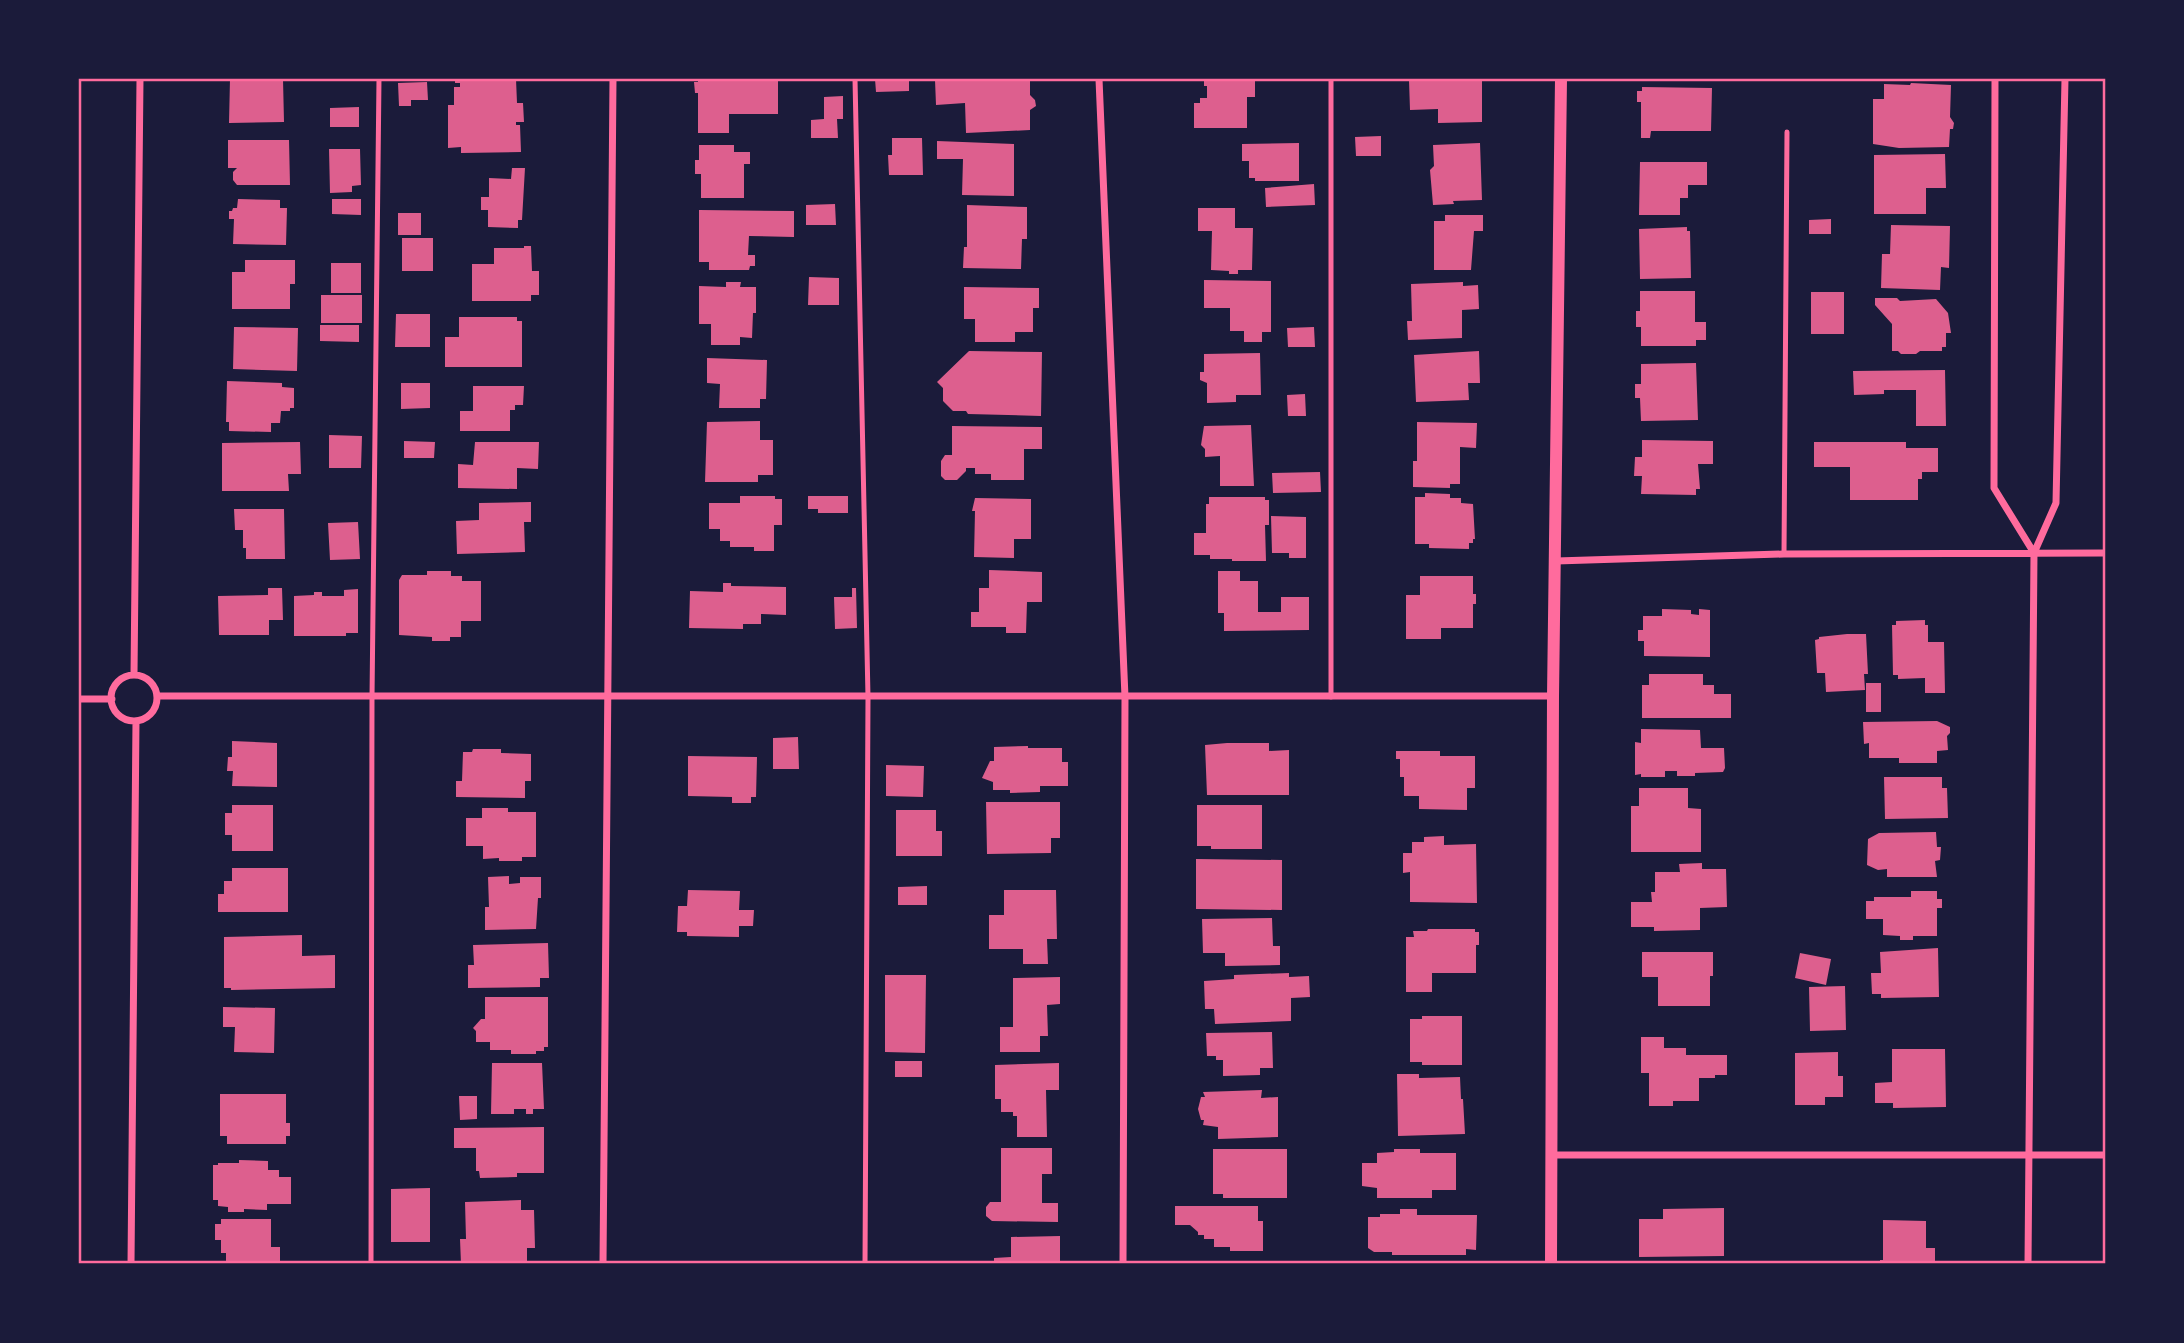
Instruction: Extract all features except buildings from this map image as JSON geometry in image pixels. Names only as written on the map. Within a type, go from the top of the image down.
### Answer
[{"type":"street","points":[[134,676],[140,79]]},
{"type":"street","points":[[603,1264],[613,79]]},
{"type":"street","points":[[1099,79],[1125,697],[1123,1264]]},
{"type":"street","points":[[1551,1264],[1553,696],[1561,79]]},
{"type":"street","points":[[1995,79],[1994,488],[2034,553]]},
{"type":"street","points":[[2028,1264],[2034,553],[2056,503],[2065,79]]},
{"type":"street","points":[[1556,561],[1784,554],[2105,553]]},
{"type":"street","points":[[134,676],[147,679],[157,696],[152,713],[136,720],[125,719],[119,715],[114,709],[112,699],[118,682],[134,676]]},
{"type":"street","points":[[157,696],[1553,696]]},
{"type":"street","points":[[79,699],[112,699]]},
{"type":"street","points":[[131,1264],[136,720]]},
{"type":"street","points":[[1551,1155],[2105,1155]]},
{"type":"lane","points":[[371,1264],[372,698],[379,79]]},
{"type":"lane","points":[[855,79],[867,698],[865,1264]]},
{"type":"lane","points":[[1331,79],[1331,697]]},
{"type":"lane","points":[[1784,554],[1787,132]]}]
